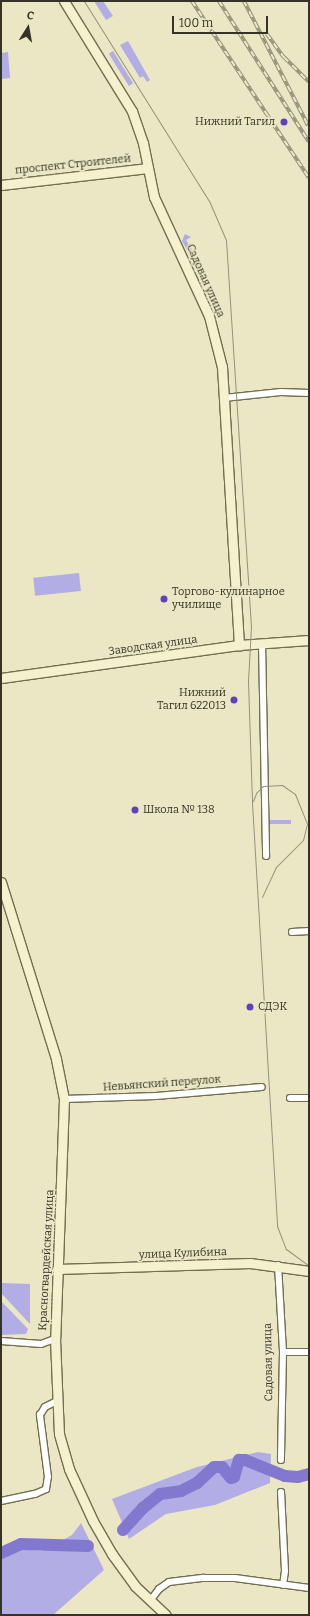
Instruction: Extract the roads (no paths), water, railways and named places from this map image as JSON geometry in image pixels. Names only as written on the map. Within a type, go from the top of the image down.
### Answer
[{"type":"main road","name":"Садовая улица","points":[[64,1],[132,111],[144,143],[154,197],[209,316],[222,367],[239,645]]},
{"type":"main road","name":"проспект Строителей","points":[[1,185],[148,168]]},
{"type":"main road","name":"Заводская улица","points":[[1,678],[239,645],[309,640]]},
{"type":"main road","name":"Красногвардейская улица","points":[[1,882],[52,1045],[64,1099],[55,1339],[60,1434],[69,1469],[83,1501],[121,1569],[150,1601],[166,1615]]},
{"type":"main road","name":"улица Кулибина","points":[[57,1269],[250,1263],[278,1265],[309,1271]]},
{"type":"street","points":[[224,398],[288,392],[309,393]]},
{"type":"street","points":[[262,643],[266,856]]},
{"type":"street","points":[[292,932],[309,931]]},
{"type":"street","name":"Невьянский переулок","points":[[64,1099],[156,1096],[262,1087]]},
{"type":"street","points":[[290,1098],[309,1098]]},
{"type":"street","name":"Садовая улица","points":[[278,1265],[283,1352],[281,1460]]},
{"type":"street","points":[[1,1341],[41,1344],[55,1339]]},
{"type":"street","points":[[283,1352],[309,1352]]},
{"type":"street","points":[[1,1501],[35,1494],[46,1489],[48,1477],[40,1415],[45,1407],[58,1401]]},
{"type":"street","points":[[281,1492],[285,1571],[282,1585]]},
{"type":"street","points":[[150,1601],[164,1585],[178,1581],[220,1577],[309,1588]]},
{"type":"waterway","points":[[123,1530],[143,1508],[160,1494],[181,1491],[197,1483],[214,1467],[222,1467],[231,1478],[234,1477],[239,1460],[245,1460],[285,1476],[298,1477],[309,1474]]},
{"type":"waterway","points":[[1,1553],[21,1544],[88,1546]]},
{"type":"tram line","points":[[84,1],[210,203],[226,240],[251,626],[248,681],[252,803],[277,1226],[286,1249],[309,1266]]},
{"type":"tram line","points":[[253,801],[256,793],[263,786],[282,785],[295,794],[307,824],[303,840],[276,867],[262,897]]},
{"type":"railway","points":[[192,1],[309,178]]},
{"type":"railway","points":[[219,1],[309,142]]},
{"type":"railway","points":[[244,1],[308,125]]},
{"type":"railway","points":[[267,34],[284,57],[309,82]]},
{"type":"place","name":"Нижний Тагил","points":[[284,122]]},
{"type":"place","name":"Торгово-кулинарное училище","points":[[164,599]]},
{"type":"place","name":"Нижний Тагил 622013","points":[[234,700]]},
{"type":"place","name":"Школа № 138","points":[[135,810]]},
{"type":"place","name":"СДЭК","points":[[250,1007]]}]
